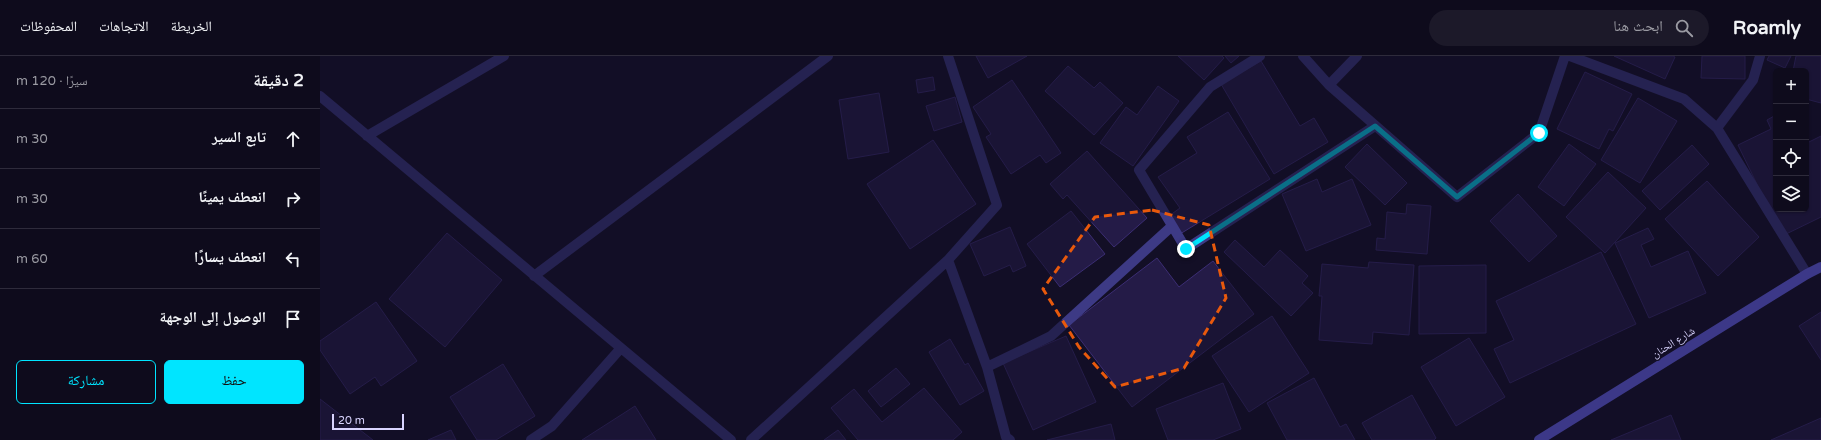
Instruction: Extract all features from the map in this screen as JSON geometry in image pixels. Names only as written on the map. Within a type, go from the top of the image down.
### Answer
[{"type":"main road","name":"شارع الحنان","points":[[1539,440],[1807,274],[1821,267]]},
{"type":"street","points":[[367,136],[504,56]]},
{"type":"street","points":[[534,276],[828,56]]},
{"type":"street","points":[[751,440],[948,260],[997,205],[948,56]]},
{"type":"street","points":[[1260,56],[1210,87],[1139,170],[1186,249],[1375,126]]},
{"type":"street","points":[[1303,56],[1329,85],[1457,197],[1539,133],[1565,56]]},
{"type":"street","points":[[1329,85],[1357,56]]},
{"type":"street","points":[[1570,56],[1684,99],[1717,128],[1807,274]]},
{"type":"street","points":[[1717,128],[1754,80],[1760,56]]},
{"type":"street","points":[[320,96],[731,440]]},
{"type":"street","points":[[987,367],[1051,336],[1172,226]]},
{"type":"street","points":[[948,260],[987,367],[1005,439]]},
{"type":"street","points":[[531,440],[552,426],[621,348]]},
{"type":"highlighted area","points":[[1152,210],[1209,225],[1226,298],[1184,368],[1115,387],[1079,347],[1043,289],[1095,217]]},
{"type":"building","points":[[976,56],[1027,56],[988,78]]},
{"type":"building","points":[[1178,56],[1222,56],[1224,58],[1204,80]]},
{"type":"building","points":[[1225,56],[1239,56],[1231,63]]},
{"type":"building","points":[[1614,56],[1673,56],[1675,57],[1665,79]]},
{"type":"building","points":[[1702,56],[1745,56],[1745,79],[1701,78]]},
{"type":"building","points":[[1769,56],[1791,56],[1785,68],[1767,60]]},
{"type":"building","points":[[1796,56],[1821,56],[1821,103],[1809,100],[1809,68],[1794,68]]},
{"type":"building","points":[[1261,61],[1300,126],[1314,118],[1328,142],[1274,174],[1221,84]]},
{"type":"building","points":[[1068,66],[1094,88],[1100,82],[1123,103],[1094,135],[1045,91]]},
{"type":"building","points":[[1585,72],[1632,94],[1613,131],[1609,129],[1599,149],[1557,129]]},
{"type":"building","points":[[933,77],[935,90],[918,93],[916,80]]},
{"type":"building","points":[[1012,80],[1061,153],[1046,163],[1040,155],[1011,174],[986,137],[991,134],[973,107]]},
{"type":"building","points":[[1158,86],[1179,101],[1133,166],[1100,143],[1126,107],[1137,115]]},
{"type":"building","points":[[879,93],[889,152],[848,159],[839,100]]},
{"type":"building","points":[[955,97],[962,122],[934,131],[926,106]]},
{"type":"building","points":[[1638,98],[1677,121],[1640,183],[1601,160]]},
{"type":"building","points":[[1228,112],[1270,179],[1180,234],[1169,216],[1180,208],[1158,177],[1197,153],[1187,137]]},
{"type":"building","points":[[1773,117],[1773,212],[1809,212],[1809,142],[1821,136],[1821,217],[1782,236],[1738,145],[1771,129],[1767,120]]},
{"type":"building","points":[[933,140],[976,204],[910,249],[867,184]]},
{"type":"building","points":[[1367,144],[1407,183],[1385,205],[1345,167]]},
{"type":"building","points":[[1569,144],[1596,164],[1564,206],[1538,187]]},
{"type":"building","points":[[1692,145],[1709,164],[1660,210],[1642,191]]},
{"type":"building","points":[[1087,151],[1147,218],[1114,247],[1067,195],[1063,199],[1050,184]]},
{"type":"building","points":[[1608,172],[1646,208],[1605,253],[1566,217]]},
{"type":"building","points":[[1317,179],[1322,192],[1352,179],[1371,225],[1306,251],[1282,194]]},
{"type":"building","points":[[1707,181],[1759,237],[1718,276],[1665,219]]},
{"type":"building","points":[[1518,194],[1557,236],[1529,262],[1490,221]]},
{"type":"building","points":[[1407,204],[1431,206],[1427,254],[1376,250],[1377,238],[1385,239],[1387,212],[1406,214]]},
{"type":"building","points":[[1071,211],[1105,254],[1060,287],[1027,244]]},
{"type":"building","points":[[1010,227],[1026,266],[1013,272],[1010,265],[984,276],[970,244]]},
{"type":"building","points":[[1648,228],[1654,239],[1641,245],[1651,267],[1688,251],[1706,293],[1649,318],[1615,243]]},
{"type":"building","points":[[447,233],[502,280],[445,347],[389,299]]},
{"type":"building","points":[[1235,240],[1264,267],[1280,250],[1308,276],[1302,283],[1313,293],[1291,316],[1224,252]]},
{"type":"building","points":[[1601,252],[1636,324],[1510,383],[1494,349],[1514,340],[1496,301]]},
{"type":"building","points":[[1157,258],[1179,287],[1213,261],[1254,314],[1132,407],[1069,325]]},
{"type":"building","points":[[1369,262],[1414,265],[1409,335],[1373,332],[1372,344],[1319,340],[1322,296],[1319,296],[1322,264],[1368,268]]},
{"type":"building","points":[[1486,265],[1486,333],[1419,334],[1419,266]]},
{"type":"building","points":[[376,302],[417,361],[381,386],[375,377],[350,394],[320,350],[320,341]]},
{"type":"building","points":[[1821,312],[1821,360],[1799,326]]},
{"type":"building","points":[[1272,316],[1309,373],[1249,412],[1212,356]]},
{"type":"building","points":[[1066,336],[1096,402],[1033,430],[1003,363]]},
{"type":"building","points":[[1469,338],[1505,397],[1456,426],[1421,367]]},
{"type":"building","points":[[950,339],[965,365],[968,363],[984,391],[960,405],[929,352]]},
{"type":"building","points":[[503,364],[535,416],[496,440],[477,440],[450,397]]},
{"type":"building","points":[[896,368],[910,384],[881,407],[868,391]]},
{"type":"building","points":[[1314,378],[1340,427],[1346,424],[1355,440],[1287,440],[1267,403]]},
{"type":"building","points":[[1223,383],[1241,429],[1213,440],[1168,440],[1156,409]]},
{"type":"building","points":[[924,388],[962,432],[953,440],[858,440],[831,408],[854,389],[882,422]]},
{"type":"building","points":[[1412,395],[1436,438],[1434,440],[1372,440],[1362,423]]},
{"type":"building","points":[[320,399],[373,440],[320,440]]},
{"type":"building","points":[[635,406],[656,440],[582,440]]},
{"type":"building","points":[[1671,415],[1681,440],[1611,440]]},
{"type":"building","points":[[1821,418],[1821,440],[1771,440]]},
{"type":"building","points":[[1111,424],[1115,440],[1047,440]]},
{"type":"building","points":[[451,430],[456,440],[428,440]]},
{"type":"building","points":[[838,430],[846,440],[824,440]]},
{"type":"route","points":[[1186,249],[1375,126],[1457,197],[1539,133]]}]
